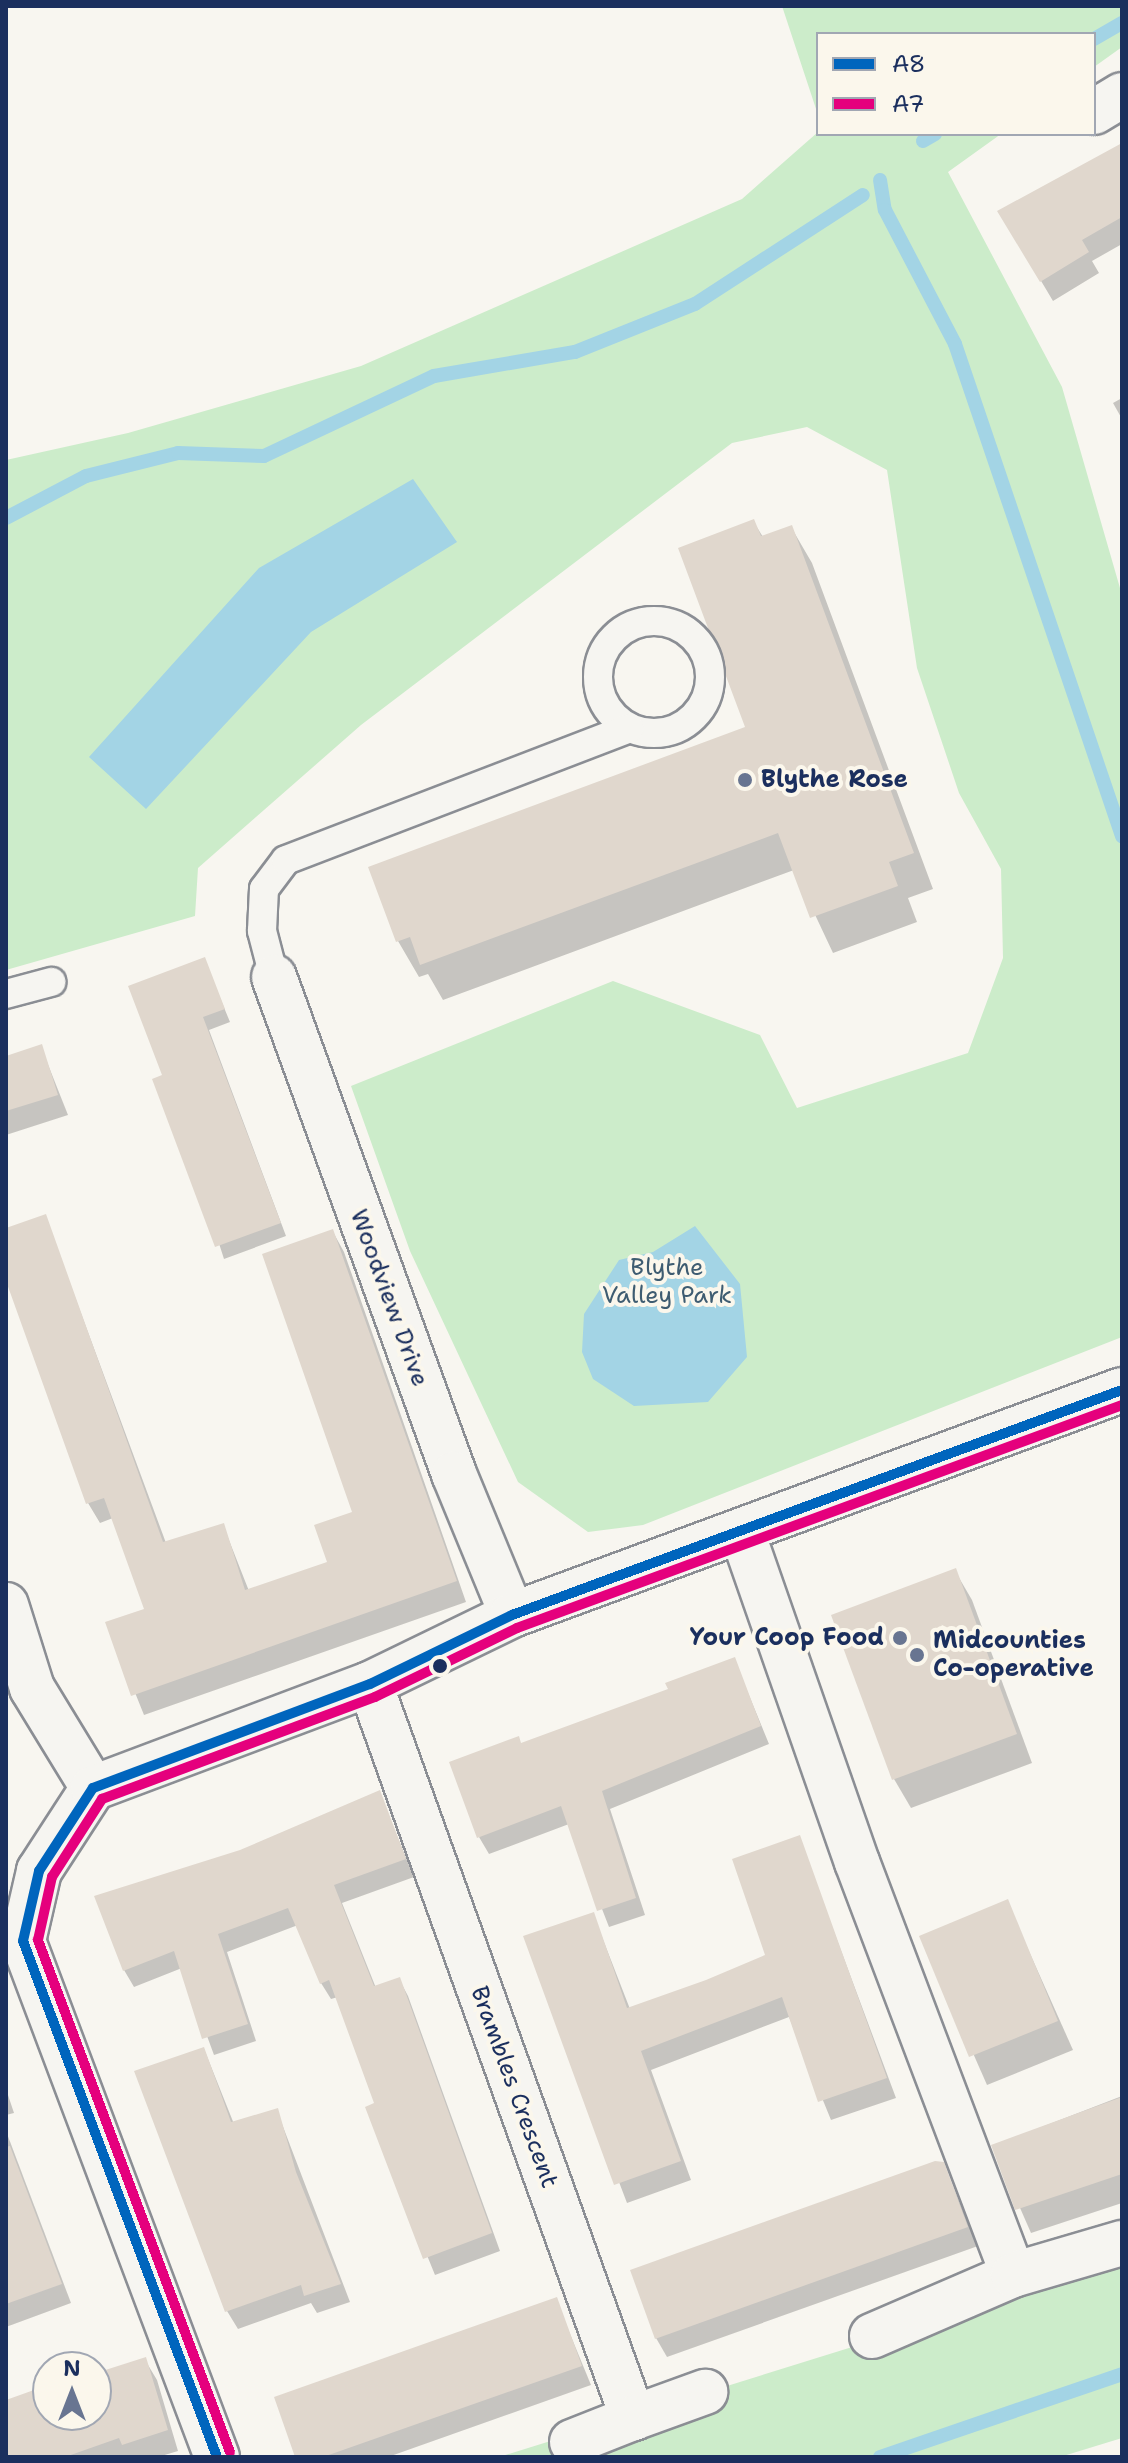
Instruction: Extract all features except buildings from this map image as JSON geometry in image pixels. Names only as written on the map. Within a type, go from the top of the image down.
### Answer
[{"type":"street","points":[[1096,111],[1122,95]]},
{"type":"street","name":"Woodview Drive","points":[[274,977],[449,1461],[512,1615]]},
{"type":"street","points":[[211,2455],[23,1941],[39,1871],[93,1788],[370,1684],[512,1615],[1122,1390]]},
{"type":"street","points":[[742,1532],[857,1862],[1013,2275]]},
{"type":"street","points":[[6,1605],[19,1692],[93,1788]]},
{"type":"street","name":"Brambles Crescent","points":[[370,1684],[633,2418]]},
{"type":"street","points":[[872,2336],[1013,2275],[1122,2243]]},
{"type":"street","points":[[572,2442],[705,2392]]},
{"type":"lane","points":[[274,977],[262,931],[264,889],[286,860],[630,728],[666,732],[682,726],[706,699],[709,672],[701,647],[671,624],[633,624],[604,649],[598,686],[604,705],[630,728]]},
{"type":"lane","points":[[6,994],[51,982]]},
{"type":"green space","points":[[782,6],[1122,6],[1122,47],[1096,66],[1096,32],[816,32],[816,109]]},
{"type":"green space","name":"Blythe Valley Park","points":[[816,134],[998,136],[948,172],[1062,387],[1122,595],[1122,1337],[643,1525],[588,1532],[518,1482],[410,1251],[351,1086],[613,981],[760,1035],[797,1108],[968,1053],[1003,958],[1001,869],[959,793],[917,668],[887,470],[807,427],[732,443],[361,725],[198,868],[195,916],[6,970],[6,460],[128,433],[361,366],[742,199]]},
{"type":"green space","points":[[1122,2263],[1122,2438],[1060,2457],[499,2457]]},
{"type":"water","points":[[413,479],[457,542],[311,632],[146,809],[89,757],[259,568]]},
{"type":"water","points":[[695,1226],[740,1284],[747,1357],[708,1402],[634,1406],[593,1379],[582,1352],[584,1314],[619,1260],[653,1252]]},
{"type":"waterway","points":[[1096,38],[1122,23]]},
{"type":"waterway","points":[[923,141],[932,136]]},
{"type":"waterway","points":[[880,180],[885,210],[955,344],[1122,836]]},
{"type":"waterway","points":[[6,518],[86,476],[178,453],[264,456],[434,376],[575,352],[695,304],[863,195]]},
{"type":"waterway","points":[[880,2457],[1122,2374]]},
{"type":"transit line","name":"A8","points":[[217,2457],[23,1941],[39,1871],[93,1788],[370,1684],[512,1615],[1122,1390]]},
{"type":"transit line","name":"A7","points":[[230,2452],[38,1940],[52,1877],[102,1799],[375,1697],[517,1628],[1122,1405]]},
{"type":"place","name":"Blythe Rose","points":[[745,780]]},
{"type":"place","name":"Your Coop Food","points":[[900,1638]]},
{"type":"place","name":"Midcounties Co-operative","points":[[917,1655]]}]
